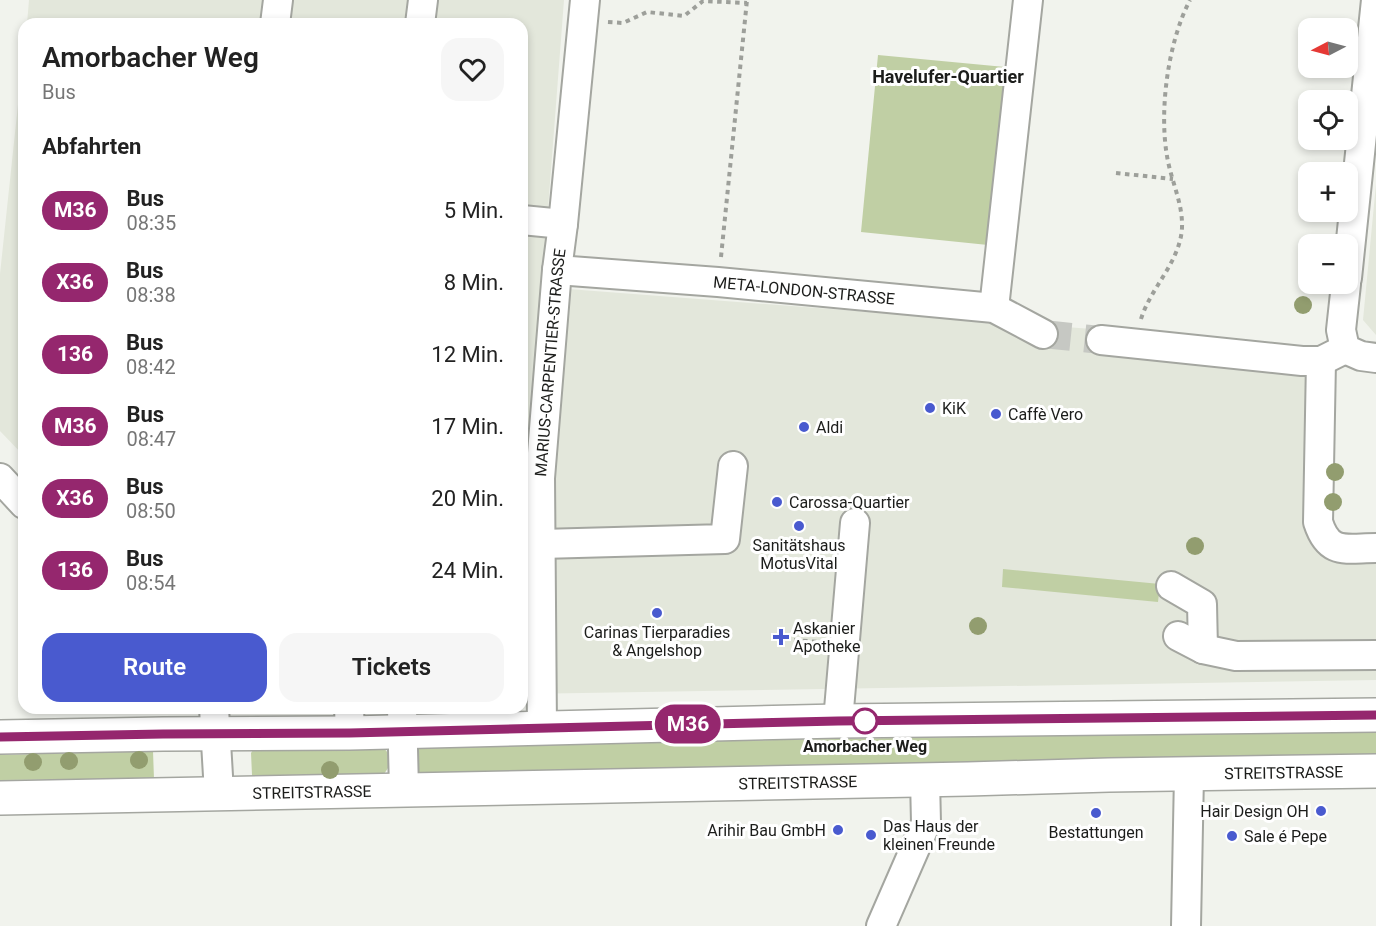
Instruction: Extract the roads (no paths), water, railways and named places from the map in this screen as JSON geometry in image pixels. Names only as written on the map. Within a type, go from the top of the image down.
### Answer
[{"type":"main road","points":[[0,737],[215,721],[402,719],[542,728],[838,721],[1376,716]]},
{"type":"main road","name":"STREITSTRASSE","points":[[0,798],[1376,771]]},
{"type":"street","points":[[276,18],[278,0]]},
{"type":"street","points":[[421,18],[423,0]]},
{"type":"street","points":[[994,308],[1028,0]]},
{"type":"street","points":[[1352,234],[1376,0]]},
{"type":"street","name":"MARIUS-CARPENTIER-STRASSE","points":[[542,728],[540,478],[557,270],[584,10]]},
{"type":"street","points":[[528,221],[563,224]]},
{"type":"street","name":"META-LONDON-STRASSE","points":[[557,270],[718,282],[994,308],[1043,334]]},
{"type":"street","points":[[1345,294],[1341,330],[1333,355],[1318,522],[1323,536],[1331,546],[1376,548]]},
{"type":"street","points":[[1101,339],[1302,361],[1333,355],[1376,358]]},
{"type":"street","points":[[541,544],[725,539],[733,466]]},
{"type":"street","points":[[0,478],[18,498]]},
{"type":"street","points":[[838,721],[855,523]]},
{"type":"street","points":[[1171,586],[1202,604],[1203,649]]},
{"type":"street","points":[[1178,636],[1203,649],[1236,656],[1376,655]]},
{"type":"street","points":[[402,719],[404,789]]},
{"type":"street","points":[[215,721],[219,793]]},
{"type":"street","points":[[1186,926],[1189,775]]},
{"type":"street","points":[[881,926],[926,823],[925,779]]},
{"type":"tunnel","points":[[1043,334],[1101,340]]},
{"type":"place","name":"KiK","points":[[930,408]]},
{"type":"place","name":"Caffè Vero","points":[[996,414]]},
{"type":"place","name":"Aldi","points":[[804,427]]},
{"type":"place","name":"Carossa-Quartier","points":[[777,502]]},
{"type":"place","name":"Sanitätshaus MotusVital","points":[[799,526]]},
{"type":"place","name":"Carinas Tierparadies & Angelshop","points":[[657,613]]},
{"type":"place","name":"Askanier Apotheke","points":[[781,637]]},
{"type":"place","name":"Amorbacher Weg","points":[[865,721]]},
{"type":"place","name":"Hair Design OH","points":[[1321,811]]},
{"type":"place","name":"Bestattungen","points":[[1096,813]]},
{"type":"place","name":"Arihir Bau GmbH","points":[[838,830]]},
{"type":"place","name":"Das Haus der kleinen Freunde","points":[[871,835]]},
{"type":"place","name":"Sale é Pepe","points":[[1232,836]]},
{"type":"district","name":"Havelufer-Quartier","points":[[948,76]]}]
